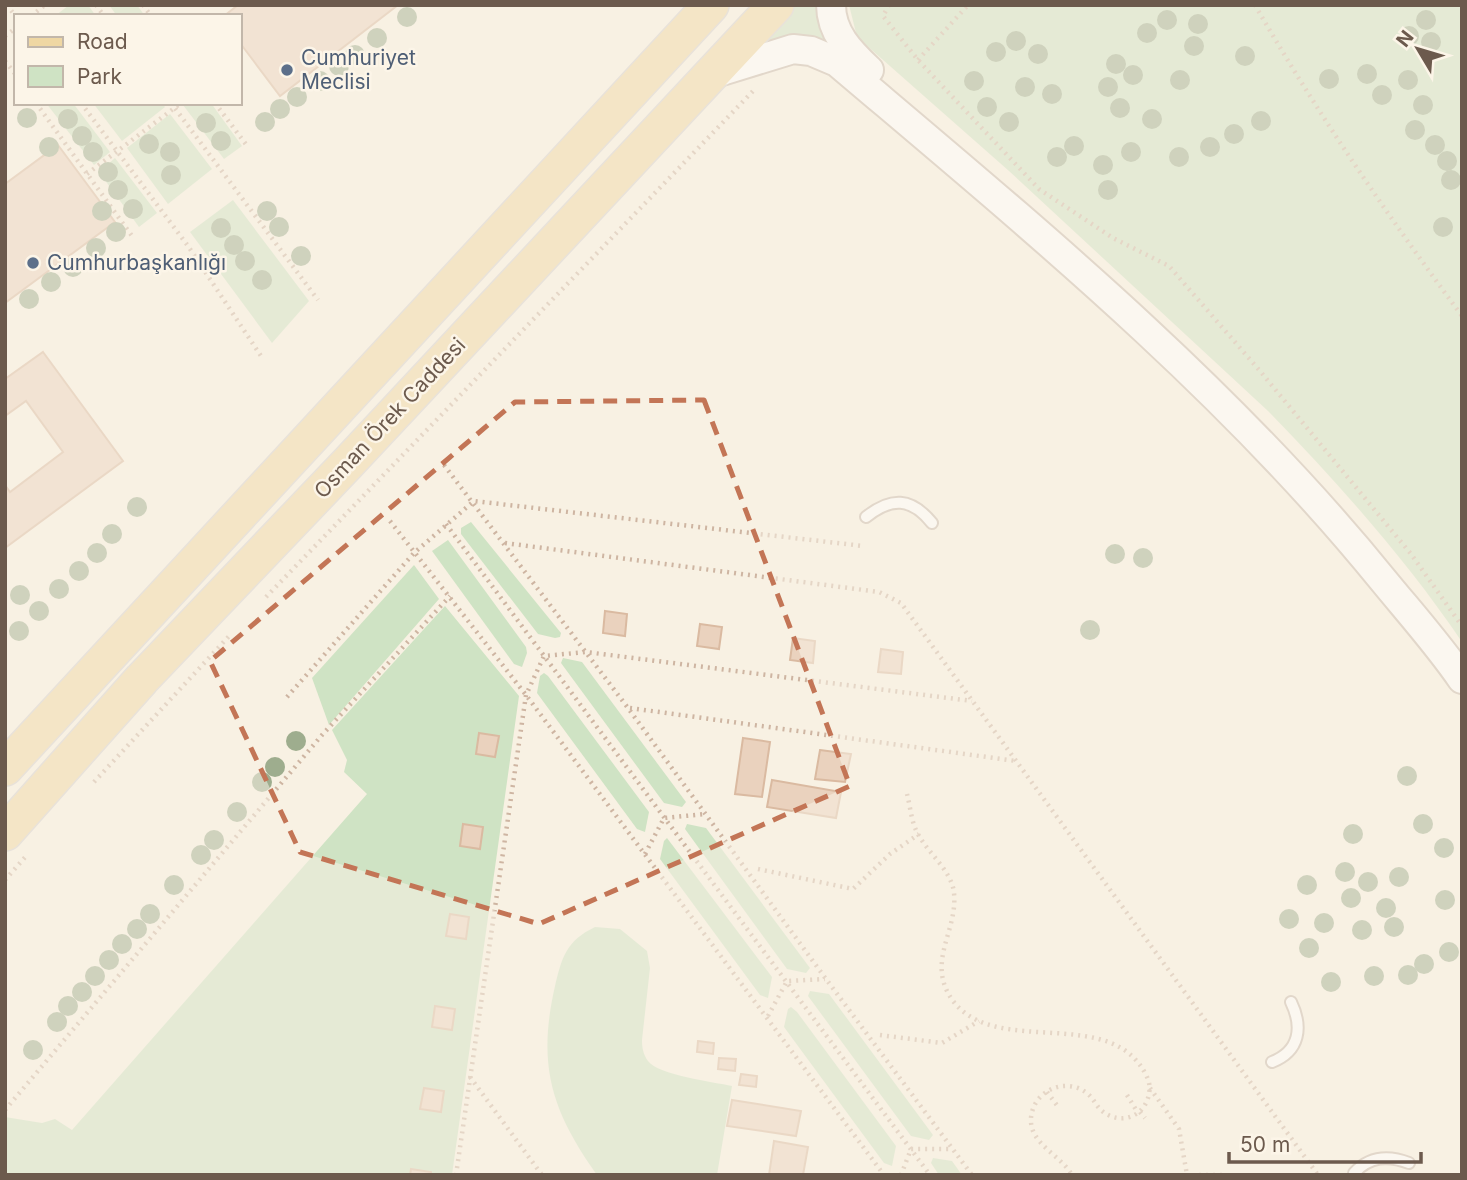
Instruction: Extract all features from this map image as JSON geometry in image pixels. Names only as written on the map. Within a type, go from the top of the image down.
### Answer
[{"type":"main road","points":[[5,768],[711,5]]},
{"type":"main road","name":"Osman Örek Caddesi","points":[[19,841],[142,678],[349,462],[776,5]]},
{"type":"street","points":[[831,5],[831,16],[846,48],[1027,224]]},
{"type":"street","points":[[715,73],[793,49],[811,51],[837,62],[1027,224],[1263,443],[1342,531],[1444,653],[1462,679]]},
{"type":"street","points":[[1386,584],[1462,702]]},
{"type":"lane","points":[[866,517],[886,503],[895,502],[916,508],[932,523]]},
{"type":"lane","points":[[1272,1062],[1289,1053],[1298,1036],[1299,1025],[1291,1002]]},
{"type":"lane","points":[[1354,1173],[1360,1166],[1378,1158],[1389,1157],[1409,1163]]},
{"type":"path","points":[[889,5],[883,16],[918,60],[1039,189],[1112,238],[1169,266],[1411,554],[1462,626]]},
{"type":"path","points":[[918,60],[968,5]]},
{"type":"path","points":[[1255,5],[1399,229],[1462,316]]},
{"type":"path","points":[[258,605],[757,87]]},
{"type":"path","points":[[37,105],[132,236]]},
{"type":"path","points":[[83,105],[188,246],[263,359]]},
{"type":"path","points":[[87,174],[173,105],[318,300]]},
{"type":"path","points":[[216,105],[248,147]]},
{"type":"path","points":[[444,464],[706,813],[825,979],[972,1175]]},
{"type":"path","points":[[287,697],[414,553],[474,501],[863,546]]},
{"type":"path","points":[[390,521],[527,695],[884,1175]]},
{"type":"path","points":[[446,524],[930,1175]]},
{"type":"path","points":[[505,543],[879,592],[901,603],[1318,1175]]},
{"type":"path","points":[[5,1110],[322,735],[450,596]]},
{"type":"path","points":[[86,791],[231,633]]},
{"type":"path","points":[[544,656],[586,652],[973,701]]},
{"type":"path","points":[[456,1175],[527,695],[544,656]]},
{"type":"path","points":[[628,708],[1017,761]]},
{"type":"path","points":[[907,794],[919,834],[954,889],[955,906],[941,956],[943,980],[948,992],[964,1013],[979,1021],[1010,1028],[1081,1035],[1109,1043],[1134,1059],[1149,1079],[1149,1097],[1139,1112],[1126,1118],[1111,1117],[1098,1107],[1088,1094],[1070,1086],[1060,1086],[1039,1099],[1033,1109],[1032,1129],[1036,1137],[1060,1159],[1072,1175]]},
{"type":"path","points":[[664,818],[706,813]]},
{"type":"path","points":[[645,854],[664,818]]},
{"type":"path","points":[[758,869],[853,889],[890,855],[919,834]]},
{"type":"path","points":[[5,880],[19,841]]},
{"type":"path","points":[[787,981],[825,979]]},
{"type":"path","points":[[768,1016],[787,981]]},
{"type":"path","points":[[880,1035],[942,1043],[979,1021]]},
{"type":"path","points":[[470,1077],[542,1175]]},
{"type":"path","points":[[1150,1087],[1179,1129],[1187,1175]]},
{"type":"path","points":[[1047,1092],[1059,1108]]},
{"type":"path","points":[[1127,1095],[1145,1118]]},
{"type":"path","points":[[911,1149],[953,1149]]},
{"type":"path","points":[[901,1175],[911,1149]]},
{"type":"path","points":[[1199,1175],[1222,1175]]},
{"type":"highlighted area","points":[[704,400],[850,786],[539,924],[300,852],[210,661],[515,402]]},
{"type":"green space","points":[[69,5],[88,5],[95,14],[58,14]]},
{"type":"green space","points":[[109,5],[137,5],[144,14],[116,14]]},
{"type":"green space","points":[[794,5],[821,5],[836,47],[764,43]]},
{"type":"green space","points":[[849,5],[1462,5],[1462,642],[1418,581],[1370,522],[1268,411],[1009,171],[857,37]]},
{"type":"green space","points":[[48,105],[75,105],[110,152],[94,165]]},
{"type":"green space","points":[[95,105],[164,105],[165,107],[122,141]]},
{"type":"green space","points":[[183,105],[212,105],[242,146],[224,159]]},
{"type":"green space","points":[[170,114],[212,169],[168,204],[127,148]]},
{"type":"green space","points":[[115,158],[157,213],[139,227],[99,172]]},
{"type":"green space","points":[[233,200],[309,301],[272,343],[190,232]]},
{"type":"green space","points":[[471,522],[561,633],[560,637],[538,634],[461,534],[461,528]]},
{"type":"green space","points":[[448,540],[526,647],[527,653],[522,667],[514,664],[432,551]]},
{"type":"green space","points":[[414,565],[439,599],[329,725],[312,678]]},
{"type":"green space","points":[[445,606],[519,696],[452,1175],[5,1175],[5,1117],[42,1123],[55,1119],[72,1130],[367,794],[344,772],[347,760],[332,730]]},
{"type":"green space","points":[[563,658],[582,662],[686,802],[682,807],[664,803],[561,663]]},
{"type":"green space","points":[[544,673],[649,812],[645,832],[637,829],[537,693],[540,676]]},
{"type":"green space","points":[[687,824],[706,828],[810,968],[806,973],[787,969],[685,829]]},
{"type":"green space","points":[[667,838],[772,977],[768,998],[760,995],[660,859]]},
{"type":"green space","points":[[595,927],[620,929],[647,951],[650,968],[642,1040],[648,1061],[674,1074],[732,1086],[717,1175],[597,1175],[568,1129],[552,1086],[548,1063],[550,1014],[563,958],[571,944]]},
{"type":"green space","points":[[810,991],[829,994],[933,1135],[929,1140],[911,1136],[808,996]]},
{"type":"green space","points":[[791,1007],[896,1146],[892,1166],[884,1163],[784,1027],[788,1009]]},
{"type":"green space","points":[[933,1158],[952,1161],[962,1175],[939,1175],[931,1163]]},
{"type":"building","name":"Cumhuriyet Meclisi","points":[[238,5],[398,5],[280,96],[242,46],[242,14],[227,14]]},
{"type":"building","name":"Cumhurbaşkanlığı","points":[[58,145],[115,222],[5,303],[5,184]]},
{"type":"building","points":[[43,352],[123,461],[5,548],[5,485],[10,492],[63,452],[26,401],[5,416],[5,379]]},
{"type":"building","points":[[605,611],[627,614],[625,636],[603,633]]},
{"type":"building","points":[[700,624],[722,627],[719,649],[697,646]]},
{"type":"building","points":[[793,638],[815,641],[813,663],[790,660]]},
{"type":"building","points":[[881,649],[903,652],[901,674],[878,672]]},
{"type":"building","points":[[479,733],[499,736],[495,757],[476,754]]},
{"type":"building","points":[[743,738],[770,742],[762,797],[735,794]]},
{"type":"building","points":[[820,750],[851,754],[845,782],[815,779]]},
{"type":"building","points":[[772,780],[841,792],[836,818],[767,807]]},
{"type":"building","points":[[463,824],[483,827],[480,849],[460,846]]},
{"type":"building","points":[[450,914],[469,917],[466,939],[446,936]]},
{"type":"building","points":[[435,1006],[455,1009],[452,1030],[432,1027]]},
{"type":"building","points":[[698,1041],[714,1043],[713,1054],[697,1052]]},
{"type":"building","points":[[719,1058],[736,1059],[735,1071],[718,1069]]},
{"type":"building","points":[[741,1074],[757,1076],[756,1087],[739,1085]]},
{"type":"building","points":[[424,1088],[444,1091],[441,1112],[420,1109]]},
{"type":"building","points":[[732,1100],[801,1111],[796,1136],[727,1126]]},
{"type":"building","points":[[774,1141],[808,1147],[803,1175],[769,1175]]},
{"type":"building","points":[[411,1169],[431,1172],[431,1175],[410,1175]]},
{"type":"place","name":"Cumhuriyet Meclisi","points":[[287,70]]},
{"type":"place","name":"Cumhurbaşkanlığı","points":[[33,263]]}]
